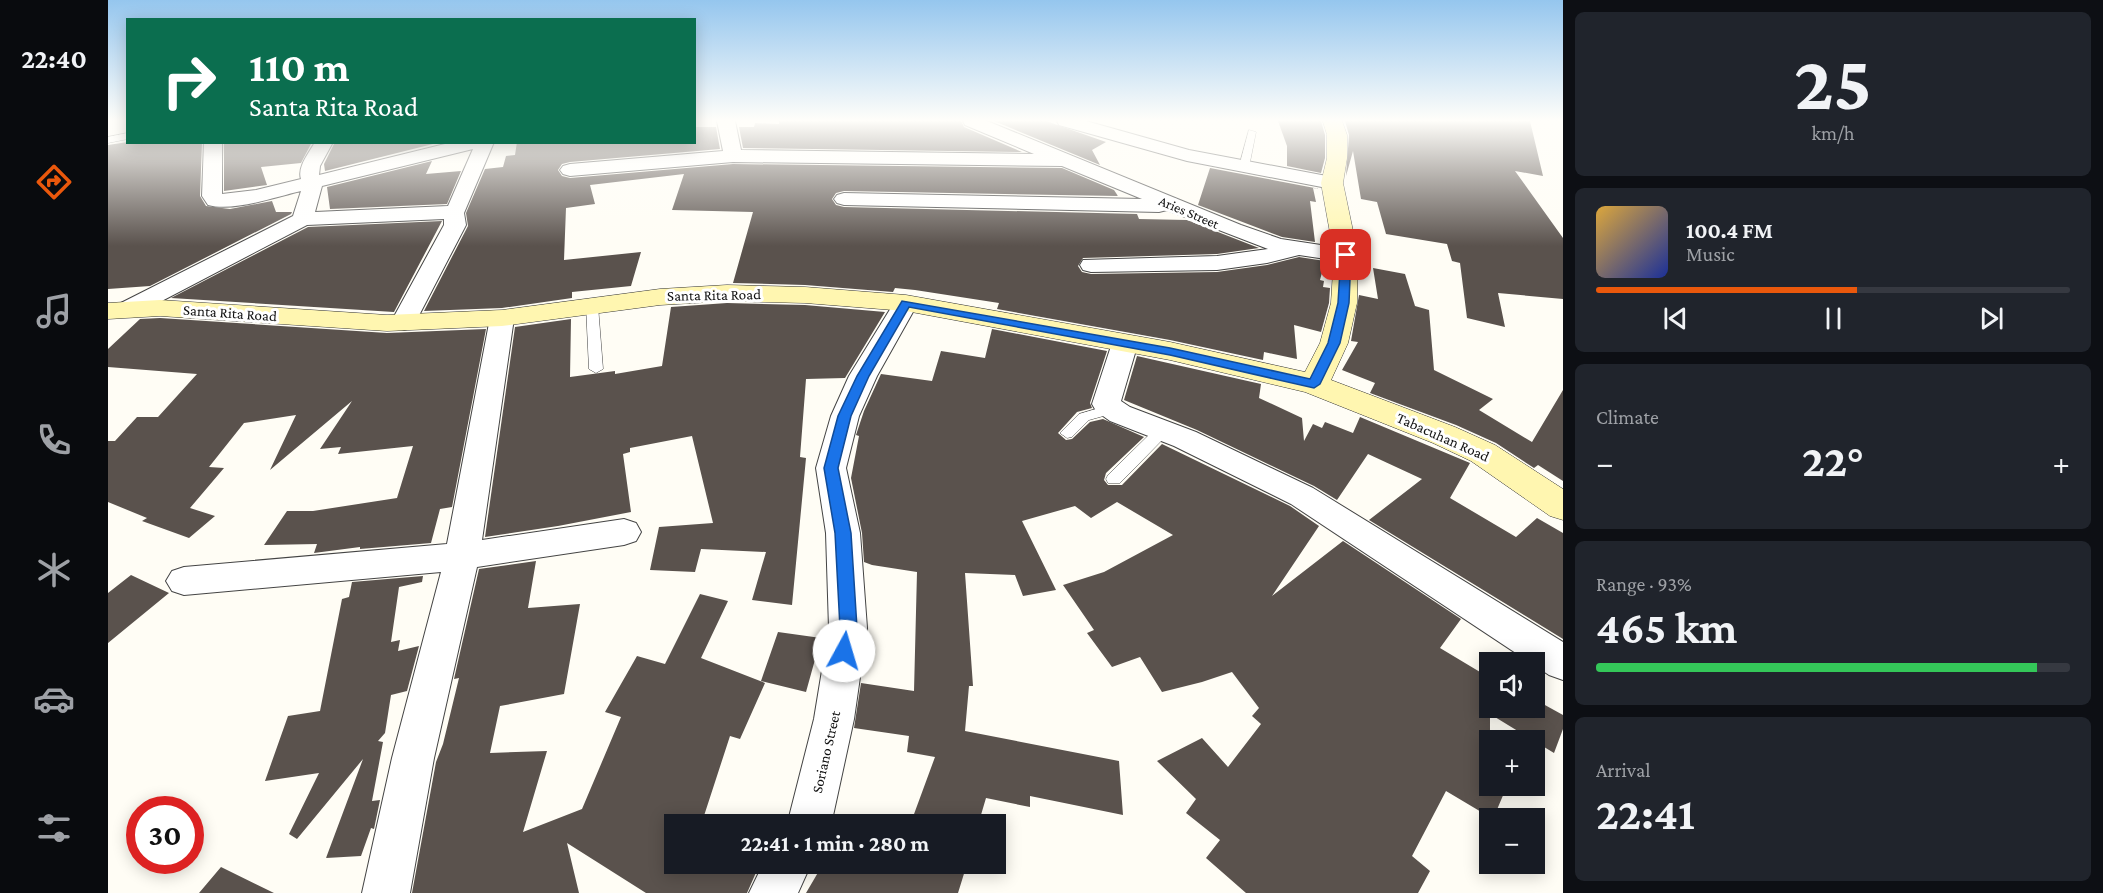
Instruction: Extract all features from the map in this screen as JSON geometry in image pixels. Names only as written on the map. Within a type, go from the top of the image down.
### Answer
[{"type":"main road","points":[[1314,384],[1334,343],[1341,313],[1346,255],[1332,183],[1336,163]]},
{"type":"main road","name":"Santa Rita Road","points":[[117,311],[160,308],[387,323],[502,318],[660,297],[727,293],[805,295],[906,303],[1125,343],[1314,384]]},
{"type":"main road","name":"Tabacuhan Road","points":[[1314,384],[1484,453],[1563,507]]},
{"type":"street","points":[[213,163],[215,201],[232,201],[313,183],[376,163]]},
{"type":"street","points":[[303,219],[313,183],[309,175],[313,163]]},
{"type":"street","points":[[117,311],[303,219],[453,212],[458,209],[476,163]]},
{"type":"street","points":[[570,170],[655,163]]},
{"type":"street","name":"Aries Street","points":[[1070,163],[1233,230],[1277,245],[1346,255]]},
{"type":"street","points":[[1223,163],[1332,183]]},
{"type":"street","points":[[844,199],[1179,207]]},
{"type":"street","points":[[404,322],[455,225],[453,212]]},
{"type":"street","points":[[1091,265],[1232,261],[1271,256],[1300,248]]},
{"type":"street","name":"Soriano Street","points":[[812,814],[834,720],[848,628],[843,533],[831,468],[849,406],[863,376],[906,303]]},
{"type":"street","points":[[386,893],[413,758],[462,556],[502,318]]},
{"type":"street","points":[[1125,343],[1107,404],[1113,409],[1302,496],[1563,663]]},
{"type":"street","points":[[184,581],[462,556],[624,532]]},
{"type":"street","points":[[773,893],[783,874]]},
{"type":"lane","points":[[1244,167],[1245,163]]},
{"type":"lane","points":[[592,306],[596,369]]},
{"type":"lane","points":[[1067,433],[1084,417],[1113,409]]},
{"type":"lane","points":[[1114,479],[1162,431]]},
{"type":"building","points":[[108,163],[201,163],[200,196],[206,206],[230,209],[272,201],[276,212],[292,212],[150,286],[108,289]]},
{"type":"building","points":[[224,163],[301,163],[261,167],[267,185],[224,191]]},
{"type":"building","points":[[325,163],[358,163],[325,171]]},
{"type":"building","points":[[425,163],[431,163],[426,174],[461,171],[447,204],[330,209],[327,187]]},
{"type":"building","points":[[504,163],[567,163],[562,164],[558,170],[562,176],[570,178],[733,164],[1062,168],[1114,190],[1118,196],[844,191],[836,193],[832,199],[836,205],[844,207],[1137,214],[1139,219],[1187,220],[1259,248],[1217,254],[1083,258],[1078,266],[1082,272],[1091,274],[1217,272],[1267,265],[1299,257],[1325,261],[1320,280],[1324,281],[1323,287],[1330,288],[1329,303],[1321,332],[1294,325],[1297,359],[1264,352],[1263,360],[1170,340],[997,309],[999,303],[915,290],[895,288],[893,292],[805,285],[733,283],[753,212],[672,210],[684,174],[590,185],[595,204],[566,208],[564,260],[641,252],[631,286],[572,292],[572,298],[502,308],[424,311],[468,226],[466,213],[485,169],[503,167]]},
{"type":"building","points":[[1287,163],[1324,163],[1321,173],[1287,166]]},
{"type":"building","points":[[1355,163],[1540,163],[1543,176],[1515,171],[1563,238],[1563,299],[1498,293],[1505,327],[1467,318],[1460,263],[1452,261],[1447,244],[1386,234],[1377,202],[1361,199]]},
{"type":"building","points":[[1210,168],[1320,189],[1313,188],[1316,202],[1310,201],[1315,242],[1282,237],[1198,205]]},
{"type":"building","points":[[442,221],[394,312],[171,298],[308,227]]},
{"type":"building","points":[[1373,268],[1405,274],[1415,306],[1429,310],[1434,370],[1493,399],[1479,410],[1532,442],[1563,390],[1563,481],[1538,465],[1534,468],[1496,443],[1456,425],[1370,393],[1375,383],[1342,370],[1358,342],[1351,341],[1359,295],[1378,299]]},
{"type":"building","points":[[727,303],[805,305],[885,312],[845,378],[806,379],[800,457],[806,458],[792,605],[752,600],[766,552],[701,549],[695,572],[650,570],[659,527],[713,523],[692,436],[630,448],[630,452],[623,454],[631,512],[485,537],[515,327],[571,319],[570,377],[615,371],[615,374],[662,366],[671,307]]},
{"type":"building","points":[[160,318],[387,333],[486,329],[452,507],[440,509],[431,543],[360,549],[360,547],[314,553],[317,544],[264,545],[287,511],[313,511],[397,498],[413,446],[338,454],[341,447],[320,449],[352,401],[270,470],[296,415],[244,423],[209,467],[224,468],[190,508],[215,516],[189,538],[142,521],[147,518],[108,502],[108,441],[115,441],[137,417],[158,417],[197,374],[108,367],[108,349],[140,319]]},
{"type":"building","points":[[992,329],[1107,351],[1090,403],[1092,408],[1077,412],[1058,433],[1066,440],[1072,439],[1090,422],[1103,419],[1144,437],[1106,473],[1104,480],[1108,485],[1122,485],[1162,444],[1290,506],[1319,526],[1272,596],[1343,541],[1461,619],[1440,648],[1479,671],[1479,718],[1490,718],[1490,730],[1479,730],[1479,796],[1503,796],[1498,808],[1479,808],[1479,811],[1446,791],[1412,856],[1430,871],[1418,893],[1246,893],[1206,858],[1220,840],[1186,813],[1196,799],[1157,761],[1202,738],[1228,767],[1261,724],[1252,716],[1259,708],[1232,672],[1162,692],[1140,657],[1112,667],[1087,633],[1094,630],[1063,585],[1104,572],[1173,535],[1117,502],[1091,518],[1075,506],[1022,521],[1056,590],[1023,596],[1015,575],[965,573],[973,686],[969,686],[965,731],[1119,761],[1123,815],[1030,796],[1030,807],[986,798],[981,814],[914,814],[935,757],[907,752],[909,736],[854,728],[861,683],[914,691],[917,572],[864,562],[862,533],[851,478],[859,436],[856,435],[881,374],[932,381],[941,351],[985,358]]},
{"type":"building","points":[[1137,356],[1261,384],[1259,398],[1302,418],[1304,441],[1313,424],[1322,428],[1325,422],[1353,433],[1360,417],[1470,463],[1450,498],[1516,537],[1537,518],[1563,533],[1563,639],[1369,520],[1422,479],[1368,454],[1337,500],[1314,486],[1197,430],[1124,400]]},
{"type":"building","points":[[536,561],[528,608],[580,604],[564,694],[500,706],[490,753],[547,751],[523,832],[582,809],[621,717],[605,712],[637,656],[665,664],[700,594],[728,601],[701,658],[765,683],[740,739],[730,736],[705,814],[664,814],[664,874],[755,874],[747,893],[646,893],[567,843],[579,893],[412,893],[436,762],[443,744],[459,678],[454,679],[479,569]]},
{"type":"building","points":[[131,575],[169,593],[108,643],[108,593]]},
{"type":"building","points":[[423,576],[422,582],[399,587],[391,642],[400,640],[398,651],[419,646],[407,691],[391,695],[385,733],[378,741],[383,742],[372,801],[380,800],[374,829],[371,828],[361,856],[326,858],[363,759],[297,839],[289,834],[319,773],[265,781],[288,716],[320,711],[342,599],[349,597],[352,582]]},
{"type":"building","points":[[778,632],[821,638],[806,692],[761,681]]},
{"type":"building","points":[[1545,705],[1563,715],[1563,729],[1554,753],[1545,748],[1545,730],[1516,730],[1497,718],[1545,718]]},
{"type":"building","points":[[221,867],[274,893],[199,893]]},
{"type":"building","points":[[817,874],[964,874],[958,893],[806,893]]},
{"type":"route","points":[[844,651],[848,628],[843,533],[831,468],[845,416],[863,376],[906,303],[1170,351],[1314,384],[1334,343],[1344,303],[1346,255]]}]
